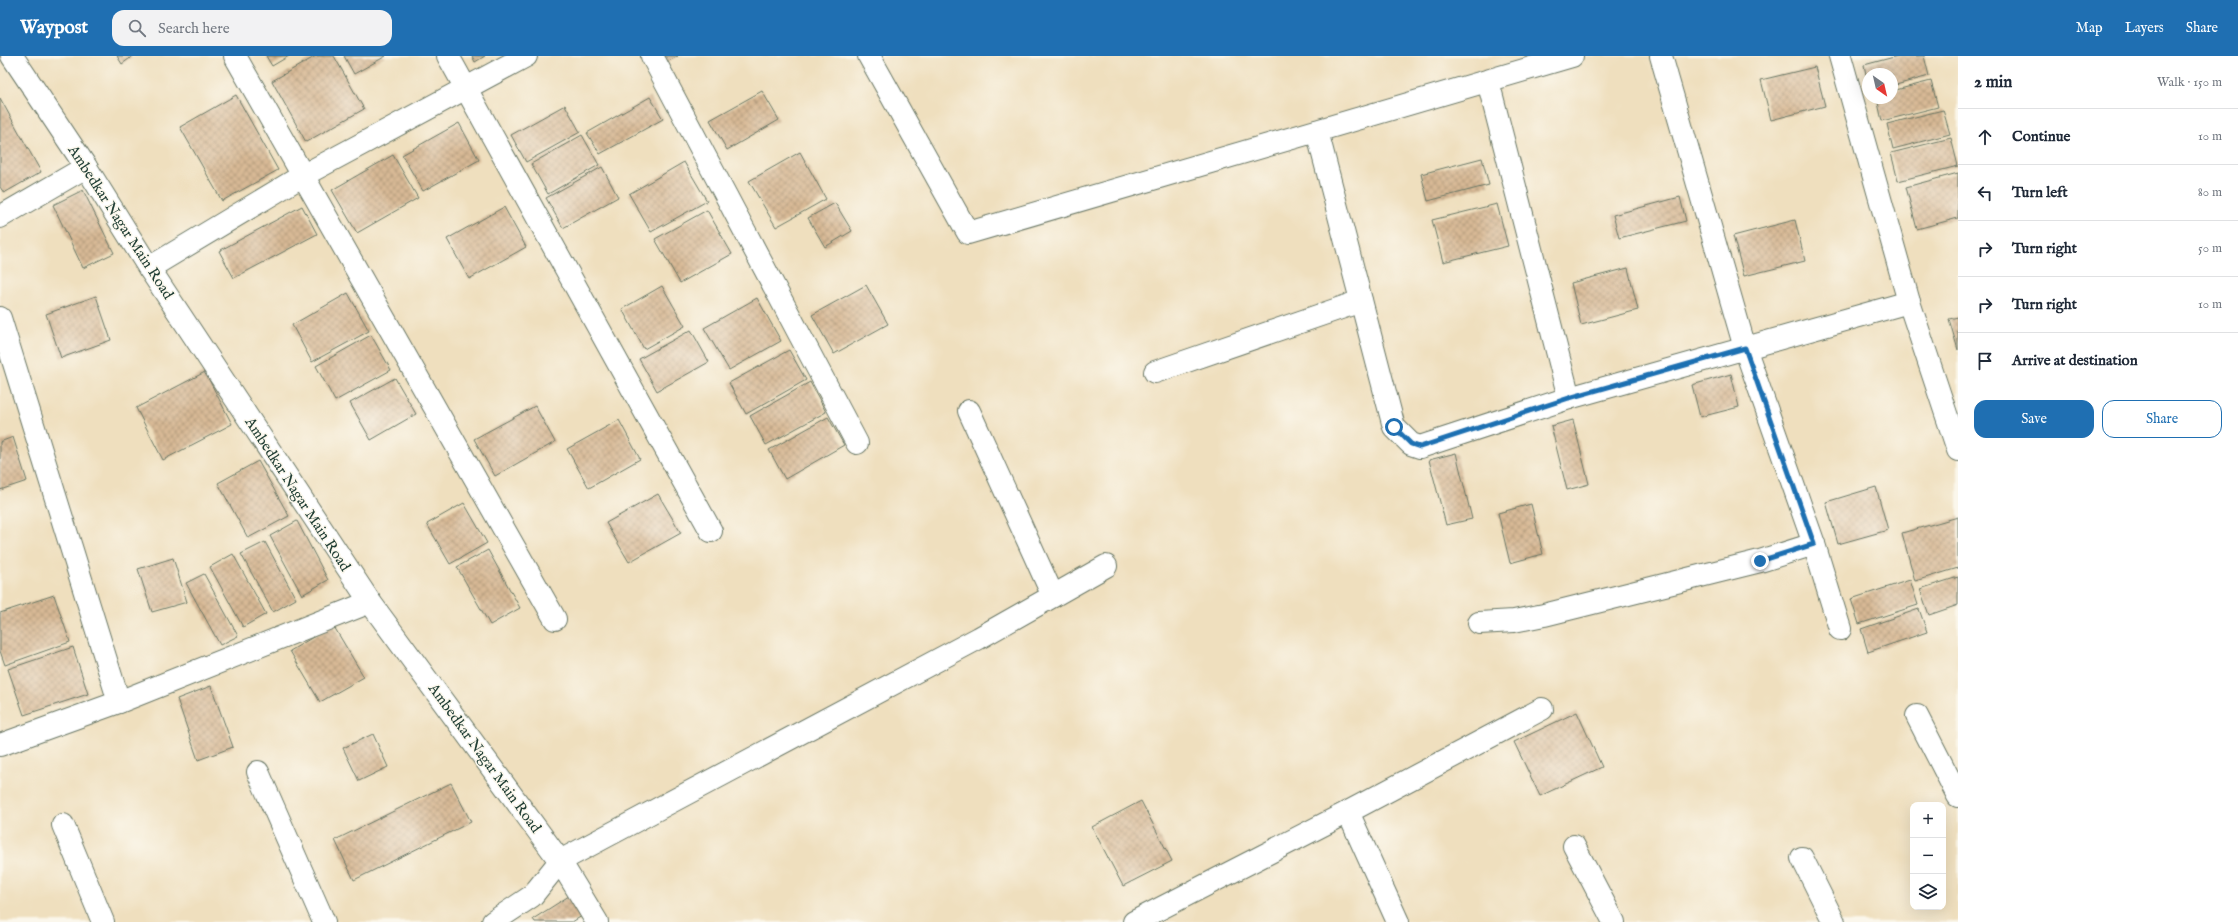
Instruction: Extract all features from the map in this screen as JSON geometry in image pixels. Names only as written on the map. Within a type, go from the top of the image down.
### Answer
[{"type":"street","name":"Ambedkar Nagar Main Road","points":[[12,56],[86,168],[149,268],[370,602],[560,861],[597,922]]},
{"type":"street","points":[[236,56],[302,176],[555,619]]},
{"type":"street","points":[[448,56],[711,531]]},
{"type":"street","points":[[149,268],[302,176],[526,56]]},
{"type":"street","points":[[652,56],[857,443]]},
{"type":"street","points":[[869,56],[968,233],[1572,56]]},
{"type":"street","points":[[1661,56],[1745,348],[1814,544],[1840,629]]},
{"type":"street","points":[[1840,56],[1909,302],[1958,450]]},
{"type":"street","points":[[1488,81],[1569,398]]},
{"type":"street","points":[[1317,131],[1394,427],[1411,444],[1420,447],[1569,398],[1909,302]]},
{"type":"street","points":[[0,217],[86,168]]},
{"type":"street","points":[[1155,372],[1361,301]]},
{"type":"street","points":[[0,318],[119,702]]},
{"type":"street","points":[[969,411],[1053,596]]},
{"type":"street","points":[[1479,623],[1514,621],[1544,616],[1760,561],[1814,544]]},
{"type":"street","points":[[493,922],[532,896],[560,861],[979,638],[1106,566]]},
{"type":"street","points":[[0,745],[119,702],[370,602]]},
{"type":"street","points":[[1134,922],[1348,812],[1542,709]]},
{"type":"street","points":[[1917,716],[1958,796]]},
{"type":"street","points":[[258,772],[324,922]]},
{"type":"street","points":[[1348,812],[1398,922]]},
{"type":"street","points":[[64,825],[103,922]]},
{"type":"street","points":[[1574,846],[1614,922]]},
{"type":"street","points":[[1802,858],[1834,922]]},
{"type":"building","points":[[117,56],[133,56],[122,64]]},
{"type":"building","points":[[266,56],[289,56],[272,66]]},
{"type":"building","points":[[316,56],[334,56],[364,109],[306,142],[272,81]]},
{"type":"building","points":[[344,56],[386,56],[354,74]]},
{"type":"building","points":[[472,56],[485,56],[475,62]]},
{"type":"building","points":[[661,56],[678,56],[665,63]]},
{"type":"building","points":[[1898,56],[1924,56],[1929,76],[1898,84],[1898,68],[1865,68],[1864,65]]},
{"type":"building","points":[[1815,67],[1825,106],[1771,120],[1761,80]]},
{"type":"building","points":[[1931,81],[1938,107],[1882,121],[1878,104],[1898,104],[1898,89]]},
{"type":"building","points":[[762,91],[779,120],[727,150],[710,120]]},
{"type":"building","points":[[236,95],[278,170],[222,201],[180,127]]},
{"type":"building","points":[[650,97],[663,119],[600,154],[587,133]]},
{"type":"building","points":[[0,98],[41,172],[4,193],[0,187]]},
{"type":"building","points":[[565,105],[580,132],[526,162],[511,135]]},
{"type":"building","points":[[1943,110],[1950,134],[1893,149],[1887,124]]},
{"type":"building","points":[[459,123],[479,160],[423,191],[402,155]]},
{"type":"building","points":[[582,135],[599,165],[548,194],[531,164]]},
{"type":"building","points":[[1951,138],[1958,166],[1898,181],[1891,153]]},
{"type":"building","points":[[800,152],[826,199],[776,227],[749,181]]},
{"type":"building","points":[[393,155],[418,198],[357,233],[332,190]]},
{"type":"building","points":[[1482,158],[1489,185],[1428,201],[1421,174]]},
{"type":"building","points":[[684,162],[707,201],[651,232],[629,194]]},
{"type":"building","points":[[602,167],[618,197],[563,228],[546,198]]},
{"type":"building","points":[[1958,173],[1958,218],[1917,229],[1906,187]]},
{"type":"building","points":[[83,190],[114,253],[83,268],[53,205]]},
{"type":"building","points":[[1680,197],[1686,221],[1619,238],[1613,215]]},
{"type":"building","points":[[835,203],[852,231],[825,247],[808,218]]},
{"type":"building","points":[[1497,204],[1508,246],[1443,262],[1432,220]]},
{"type":"building","points":[[302,206],[317,234],[234,278],[219,251]]},
{"type":"building","points":[[504,207],[526,247],[469,279],[447,239]]},
{"type":"building","points":[[707,210],[732,254],[680,283],[655,239]]},
{"type":"building","points":[[1795,220],[1805,261],[1744,276],[1733,236]]},
{"type":"building","points":[[1628,268],[1638,310],[1581,325],[1571,283]]},
{"type":"building","points":[[866,285],[888,324],[834,354],[812,315]]},
{"type":"building","points":[[662,286],[685,326],[644,349],[622,309]]},
{"type":"building","points":[[348,293],[369,331],[312,362],[292,325]]},
{"type":"building","points":[[96,296],[111,340],[61,358],[46,314]]},
{"type":"building","points":[[757,298],[781,341],[729,370],[704,328]]},
{"type":"building","points":[[1958,317],[1958,350],[1949,319]]},
{"type":"building","points":[[691,330],[709,362],[657,391],[639,359]]},
{"type":"building","points":[[371,335],[391,370],[335,401],[316,366]]},
{"type":"building","points":[[789,350],[806,380],[746,414],[729,383]]},
{"type":"building","points":[[205,372],[232,424],[163,460],[136,408]]},
{"type":"building","points":[[1731,374],[1739,407],[1700,417],[1692,385]]},
{"type":"building","points":[[395,378],[416,414],[371,440],[350,403]]},
{"type":"building","points":[[810,382],[826,412],[766,445],[750,416]]},
{"type":"building","points":[[535,406],[555,442],[495,476],[474,439]]},
{"type":"building","points":[[828,417],[844,445],[785,479],[769,450]]},
{"type":"building","points":[[619,420],[640,459],[589,488],[567,449]]},
{"type":"building","points":[[1573,420],[1589,484],[1567,490],[1551,426]]},
{"type":"building","points":[[13,437],[27,481],[0,490],[0,442]]},
{"type":"building","points":[[1456,453],[1472,519],[1446,525],[1429,460]]},
{"type":"building","points":[[258,461],[289,516],[248,538],[218,483]]},
{"type":"building","points":[[1876,487],[1888,530],[1838,544],[1826,502]]},
{"type":"building","points":[[658,494],[681,533],[629,562],[606,523]]},
{"type":"building","points":[[464,503],[487,543],[450,564],[427,524]]},
{"type":"building","points":[[1531,504],[1543,554],[1510,563],[1498,513]]},
{"type":"building","points":[[1958,517],[1958,568],[1915,581],[1902,533]]},
{"type":"building","points":[[297,521],[328,580],[302,595],[270,536]]},
{"type":"building","points":[[265,542],[296,599],[273,612],[241,554]]},
{"type":"building","points":[[488,550],[520,608],[490,625],[457,567]]},
{"type":"building","points":[[233,554],[266,614],[243,627],[210,567]]},
{"type":"building","points":[[173,558],[187,602],[152,612],[138,569]]},
{"type":"building","points":[[204,574],[238,636],[220,645],[186,583]]},
{"type":"building","points":[[1958,577],[1958,605],[1929,615],[1920,589]]},
{"type":"building","points":[[1910,580],[1918,605],[1859,624],[1851,599]]},
{"type":"building","points":[[54,595],[70,642],[5,665],[0,651],[0,613]]},
{"type":"building","points":[[1919,609],[1927,632],[1868,652],[1861,629]]},
{"type":"building","points":[[333,625],[364,677],[320,702],[290,651]]},
{"type":"building","points":[[73,647],[88,694],[24,715],[8,669]]},
{"type":"building","points":[[211,686],[233,747],[198,760],[177,699]]},
{"type":"building","points":[[1577,712],[1602,767],[1540,796],[1514,742]]},
{"type":"building","points":[[373,734],[388,767],[359,781],[343,748]]},
{"type":"building","points":[[451,783],[471,822],[354,880],[335,840]]},
{"type":"building","points":[[1141,801],[1172,861],[1123,886],[1092,827]]},
{"type":"building","points":[[569,896],[582,916],[572,922],[535,922],[533,919]]},
{"type":"route","points":[[1394,427],[1411,444],[1420,447],[1569,398],[1745,348],[1814,544],[1760,561]]}]
